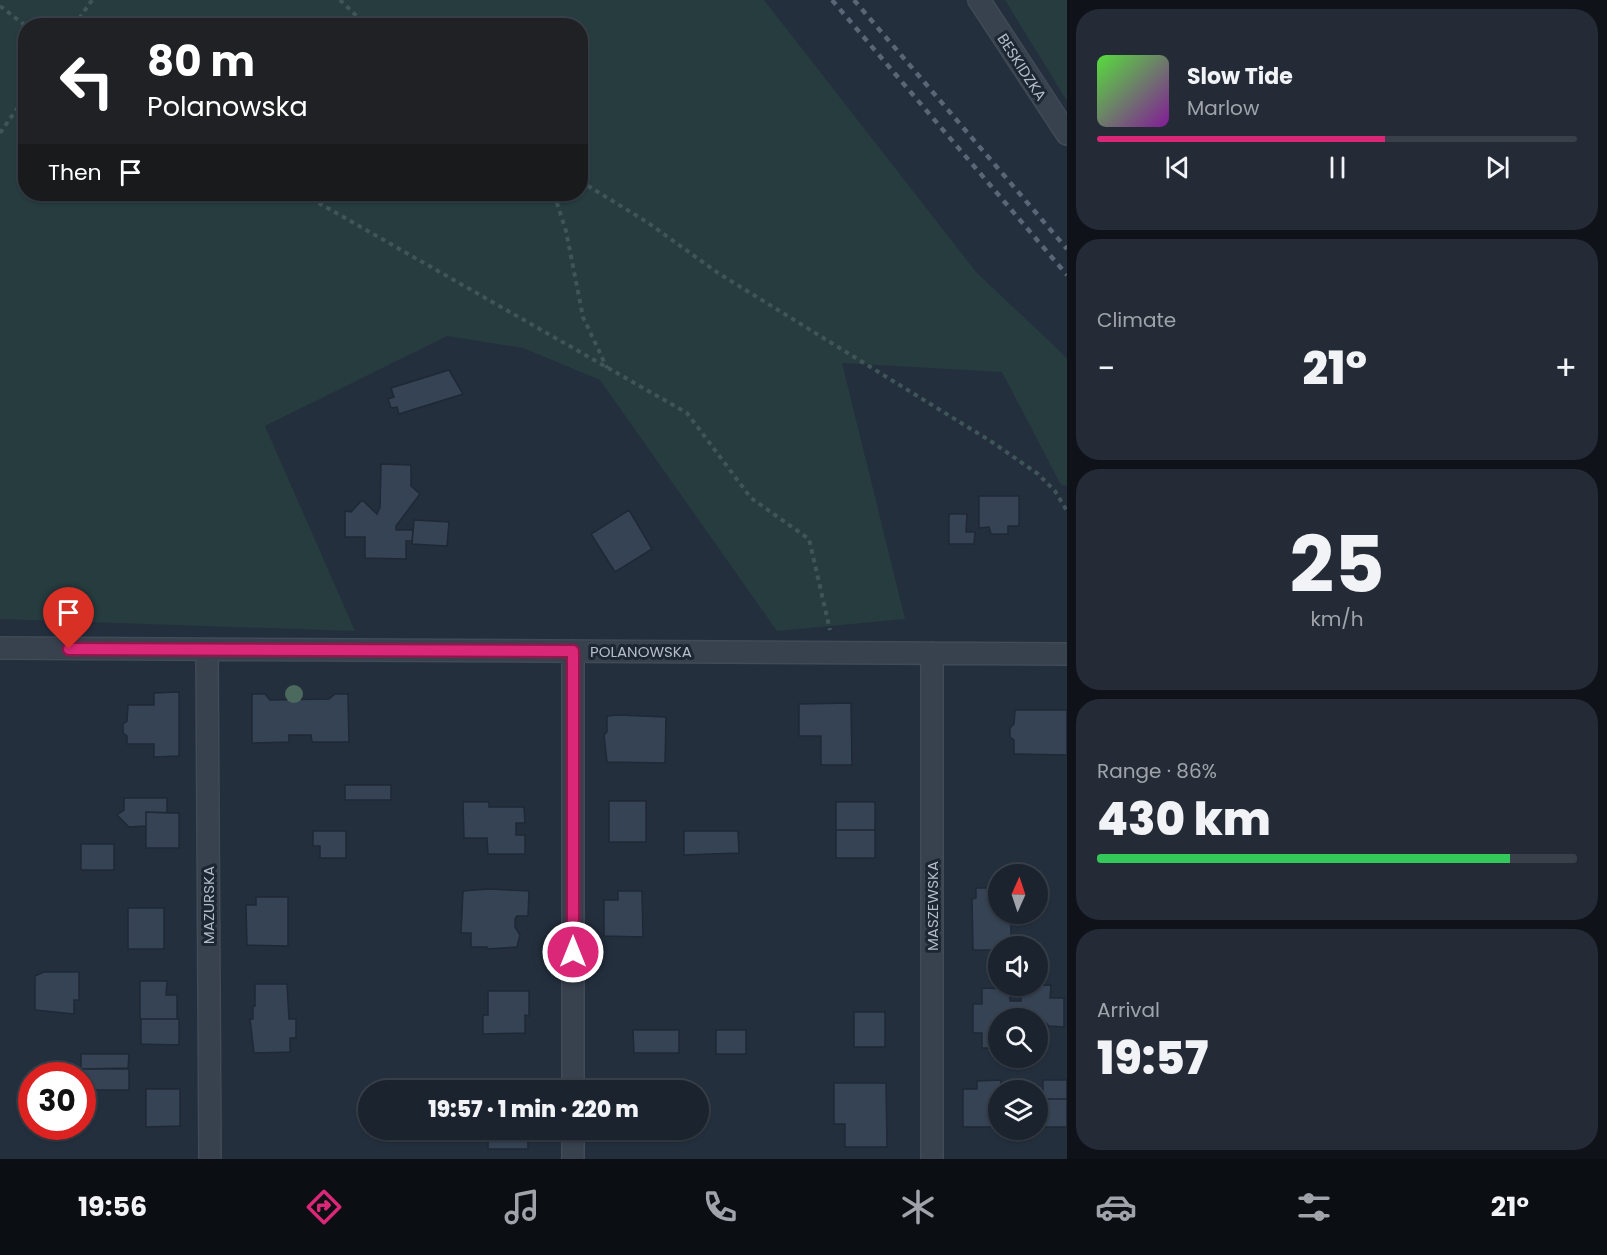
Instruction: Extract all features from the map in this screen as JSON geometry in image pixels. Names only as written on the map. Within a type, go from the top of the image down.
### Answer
[{"type":"street","name":"BESKIDZKA","points":[[979,0],[1067,134]]},
{"type":"street","name":"POLANOWSKA","points":[[0,648],[207,651],[831,651],[1067,654]]},
{"type":"street","name":"MAZURSKA","points":[[207,651],[210,1159]]},
{"type":"street","points":[[573,651],[573,1080]]},
{"type":"street","name":"MASZEWSKA","points":[[932,652],[932,1159]]},
{"type":"street","points":[[573,1140],[573,1159]]},
{"type":"path","points":[[80,18],[92,0]]},
{"type":"path","points":[[340,0],[359,18]]},
{"type":"path","points":[[0,6],[18,20]]},
{"type":"path","points":[[0,133],[18,107]]},
{"type":"path","points":[[588,186],[647,222],[718,273],[992,442],[1038,474],[1055,491],[1067,511]]},
{"type":"path","points":[[315,201],[687,413],[751,498],[809,539],[831,638],[831,651]]},
{"type":"path","points":[[556,201],[566,231],[583,316],[607,369]]},
{"type":"green space","points":[[0,0],[764,0],[976,272],[1067,358],[1067,486],[1061,485],[1002,372],[842,363],[905,619],[777,631],[600,380],[523,348],[447,336],[265,426],[355,631],[0,619]]},
{"type":"green space","points":[[1005,0],[1067,0],[1067,101]]},
{"type":"building","points":[[449,370],[463,394],[399,414],[397,407],[391,408],[388,399],[394,397],[391,388]]},
{"type":"building","points":[[381,464],[411,465],[411,486],[420,494],[396,526],[396,530],[413,530],[412,541],[406,541],[406,559],[365,558],[365,537],[345,537],[345,511],[351,512],[362,500],[377,514],[380,507]]},
{"type":"building","points":[[979,496],[1019,496],[1019,526],[1008,526],[1008,534],[991,534],[989,527],[979,528]]},
{"type":"building","points":[[629,510],[652,549],[615,572],[591,534]]},
{"type":"building","points":[[949,514],[967,514],[966,532],[975,532],[974,544],[949,544]]},
{"type":"building","points":[[414,520],[449,522],[447,546],[412,544]]},
{"type":"building","points":[[179,692],[179,756],[154,757],[154,744],[127,744],[123,724],[127,721],[128,705],[154,705],[154,693]]},
{"type":"building","points":[[252,694],[265,694],[270,700],[329,699],[335,694],[348,694],[349,742],[312,742],[311,735],[289,735],[289,742],[252,743]]},
{"type":"building","points":[[851,703],[852,765],[821,765],[821,736],[799,736],[799,704]]},
{"type":"building","points":[[1015,710],[1067,710],[1067,755],[1014,754],[1014,740],[1010,737],[1010,728],[1014,724]]},
{"type":"building","points":[[607,716],[666,717],[665,763],[607,762],[604,735],[607,732]]},
{"type":"building","points":[[345,785],[391,785],[391,800],[345,800]]},
{"type":"building","points":[[124,798],[167,798],[167,813],[146,812],[146,826],[129,827],[117,815],[124,810]]},
{"type":"building","points":[[609,801],[646,801],[646,842],[609,842]]},
{"type":"building","points":[[463,802],[489,802],[489,807],[524,807],[525,823],[516,823],[516,835],[525,835],[525,854],[488,854],[487,838],[464,838]]},
{"type":"building","points":[[836,802],[875,802],[875,830],[836,830]]},
{"type":"building","points":[[146,812],[179,813],[179,848],[146,848]]},
{"type":"building","points":[[836,830],[875,830],[875,858],[836,858]]},
{"type":"building","points":[[313,831],[346,831],[346,858],[320,858],[320,846],[313,846]]},
{"type":"building","points":[[684,831],[738,831],[739,853],[684,855]]},
{"type":"building","points":[[81,844],[114,844],[114,870],[81,870]]},
{"type":"building","points":[[976,888],[988,888],[988,924],[1011,924],[1011,936],[988,936],[988,950],[973,950],[972,899],[976,898]]},
{"type":"building","points":[[489,889],[529,891],[528,916],[517,916],[515,919],[515,927],[520,935],[517,947],[488,949],[487,947],[471,947],[471,933],[461,933],[463,891]]},
{"type":"building","points":[[618,891],[642,891],[643,937],[604,936],[604,900],[618,900]]},
{"type":"building","points":[[256,897],[288,897],[288,946],[247,945],[246,905],[256,905]]},
{"type":"building","points":[[128,908],[164,908],[164,949],[128,949]]},
{"type":"building","points":[[44,972],[79,972],[79,1000],[74,1000],[74,1014],[35,1010],[35,976]]},
{"type":"building","points":[[140,981],[167,981],[166,995],[177,995],[177,1019],[140,1019]]},
{"type":"building","points":[[255,984],[287,984],[289,1019],[296,1019],[296,1038],[290,1038],[290,1052],[254,1053],[250,1019],[253,1019],[253,1006],[255,1006]]},
{"type":"building","points":[[1048,985],[1051,985],[1050,998],[1064,998],[1064,1027],[1048,1025],[1048,1008],[988,1008],[988,1048],[982,1048],[982,1033],[973,1033],[973,1004],[982,1004],[982,988],[988,988],[988,996],[1010,996],[1010,1001],[1021,1001],[1021,996],[1048,996]]},
{"type":"building","points":[[488,991],[529,991],[529,1016],[525,1015],[525,1033],[483,1034],[483,1015],[488,1015]]},
{"type":"building","points":[[854,1012],[885,1012],[885,1047],[854,1047]]},
{"type":"building","points":[[141,1019],[179,1019],[179,1045],[141,1044]]},
{"type":"building","points":[[633,1030],[679,1030],[679,1053],[634,1053]]},
{"type":"building","points":[[716,1030],[746,1030],[746,1054],[716,1054]]},
{"type":"building","points":[[81,1054],[129,1054],[128,1068],[96,1069],[96,1062],[81,1062]]},
{"type":"building","points":[[96,1069],[129,1069],[129,1090],[96,1090]]},
{"type":"building","points":[[1048,1080],[1067,1080],[1067,1099],[1048,1099]]},
{"type":"building","points":[[977,1081],[988,1081],[988,1127],[963,1127],[963,1089],[977,1089]]},
{"type":"building","points":[[834,1083],[886,1083],[887,1147],[845,1147],[845,1124],[834,1124]]},
{"type":"building","points":[[146,1089],[180,1089],[180,1126],[146,1127]]},
{"type":"building","points":[[1048,1099],[1067,1099],[1067,1127],[1048,1127]]},
{"type":"building","points":[[488,1140],[528,1140],[528,1149],[488,1149]]},
{"type":"railway","points":[[832,0],[1067,275]]},
{"type":"railway","points":[[854,0],[1067,249]]},
{"type":"route","points":[[69,649],[573,651],[573,952]]}]
